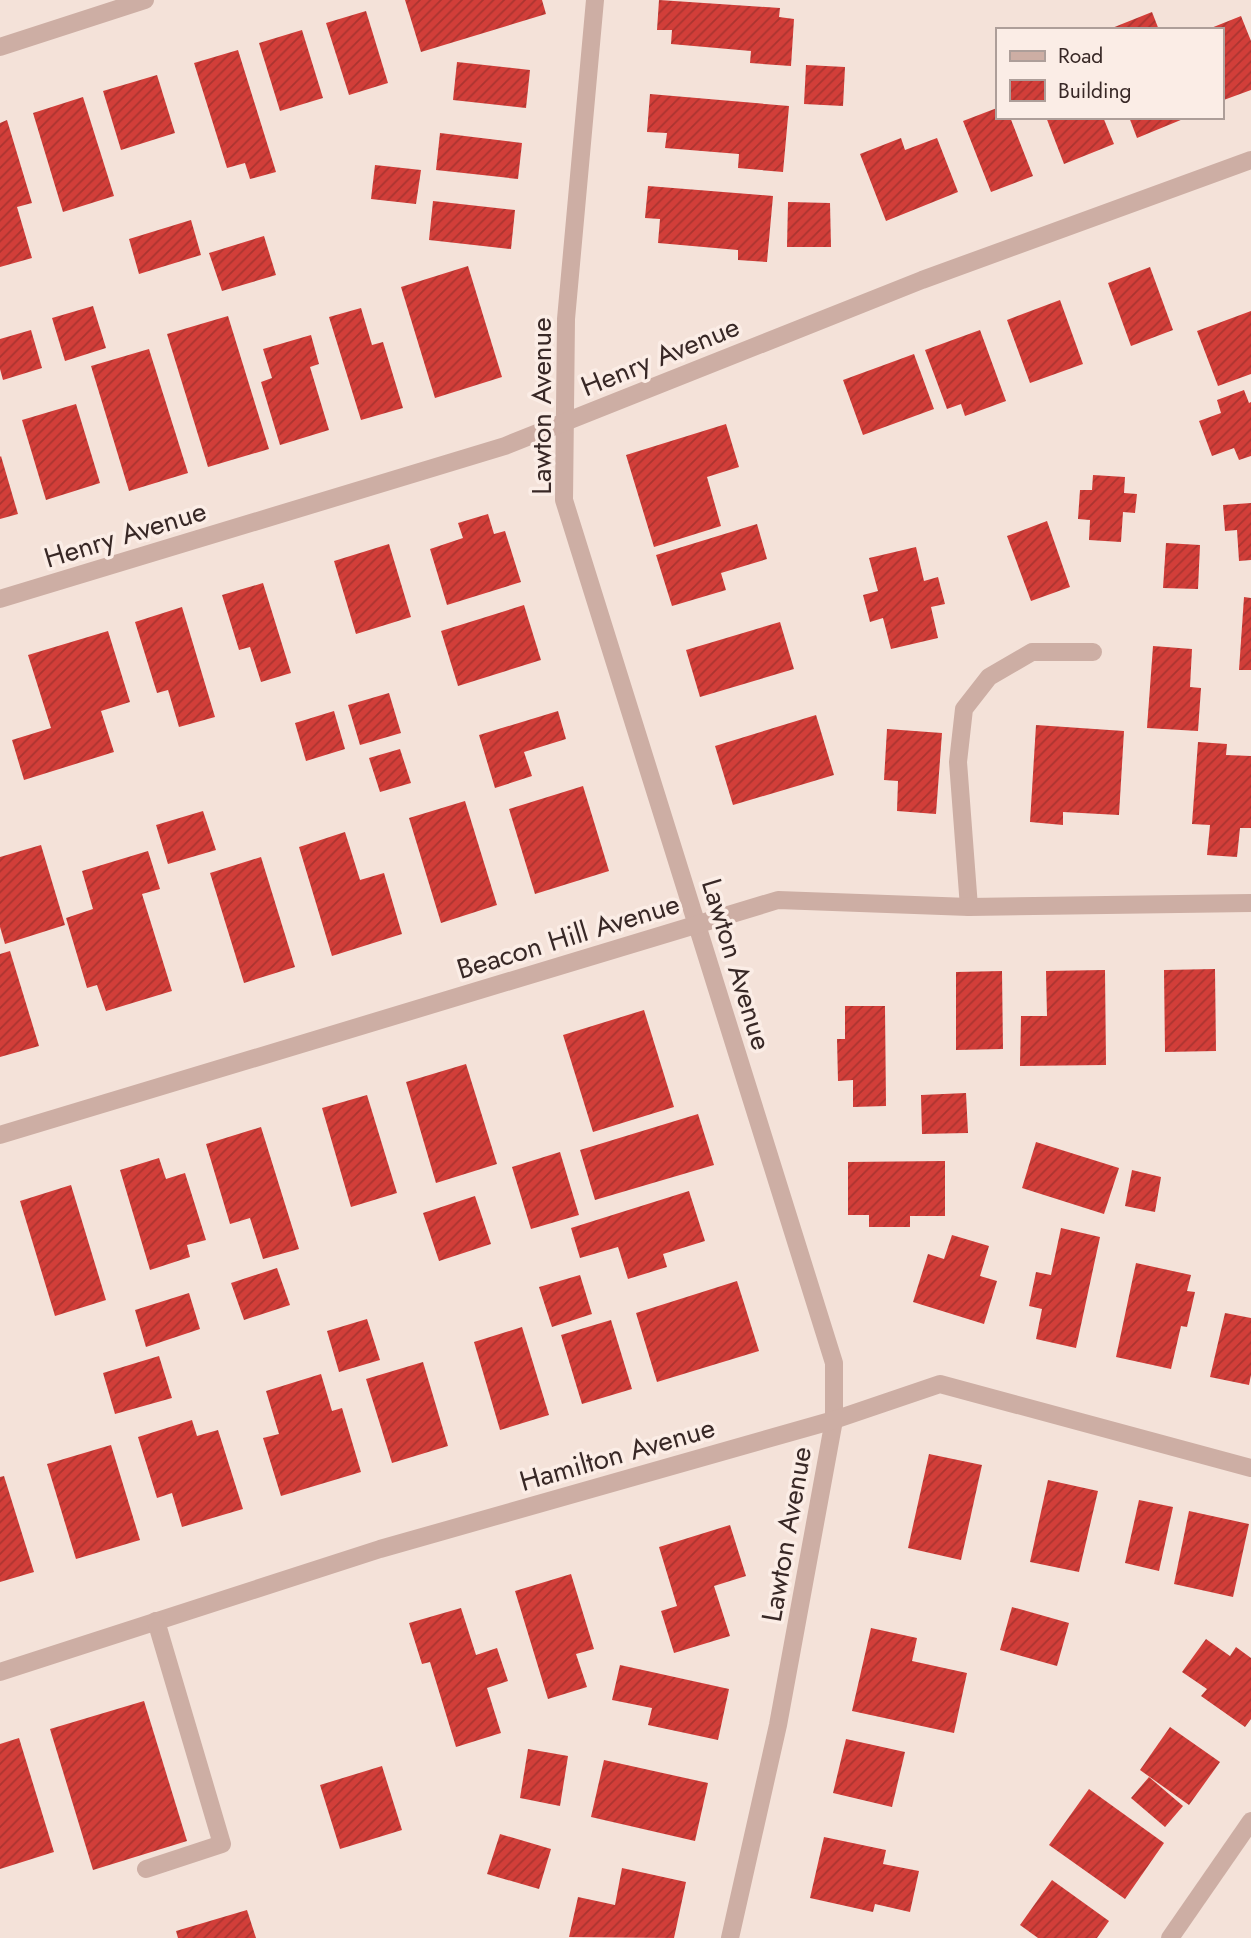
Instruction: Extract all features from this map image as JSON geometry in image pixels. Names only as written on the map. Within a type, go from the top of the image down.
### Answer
[{"type":"street","points":[[0,47],[145,0]]},
{"type":"street","name":"Lawton Avenue","points":[[595,0],[566,318],[564,500],[834,1363],[834,1420],[778,1725],[730,1938]]},
{"type":"street","name":"Henry Avenue","points":[[0,599],[505,446],[922,280],[1248,167]]},
{"type":"street","points":[[970,907],[958,762],[964,709],[989,677],[1031,652],[1093,652]]},
{"type":"street","name":"Beacon Hill Avenue","points":[[0,1135],[778,900],[970,907],[1251,903]]},
{"type":"street","name":"Hamilton Avenue","points":[[0,1672],[380,1549],[834,1420],[940,1384],[1251,1468]]},
{"type":"street","points":[[146,1870],[222,1844],[156,1621]]},
{"type":"street","points":[[1170,1938],[1251,1821]]},
{"type":"building","points":[[405,0],[542,0],[546,14],[421,52]]},
{"type":"building","points":[[659,0],[780,8],[779,17],[794,19],[791,66],[750,63],[751,51],[671,44],[672,30],[657,30]]},
{"type":"building","points":[[366,11],[388,83],[349,95],[326,23]]},
{"type":"building","points":[[1152,12],[1158,28],[1112,28]]},
{"type":"building","points":[[1241,16],[1251,41],[1251,90],[1223,100],[1223,28],[1211,28]]},
{"type":"building","points":[[302,30],[323,98],[280,111],[259,43]]},
{"type":"building","points":[[238,50],[276,172],[250,179],[245,163],[227,168],[194,63]]},
{"type":"building","points":[[457,62],[530,70],[526,108],[453,100]]},
{"type":"building","points":[[806,65],[845,67],[843,106],[804,104]]},
{"type":"building","points":[[157,75],[175,133],[121,150],[103,91]]},
{"type":"building","points":[[650,94],[789,106],[783,172],[738,168],[739,154],[665,148],[667,133],[647,132]]},
{"type":"building","points":[[83,97],[114,196],[63,212],[33,113]]},
{"type":"building","points":[[996,108],[996,119],[1011,119],[1033,176],[991,192],[963,121]]},
{"type":"building","points":[[1047,119],[1104,119],[1114,144],[1064,164]]},
{"type":"building","points":[[1130,119],[1183,119],[1137,138]]},
{"type":"building","points":[[7,120],[32,203],[17,207],[32,258],[0,267],[0,123]]},
{"type":"building","points":[[440,133],[522,143],[518,179],[436,170]]},
{"type":"building","points":[[901,138],[905,150],[937,138],[958,192],[886,221],[860,154]]},
{"type":"building","points":[[375,165],[421,170],[416,204],[371,199]]},
{"type":"building","points":[[648,186],[773,196],[767,262],[738,260],[738,250],[658,243],[660,219],[645,218]]},
{"type":"building","points":[[433,201],[515,210],[511,249],[429,240]]},
{"type":"building","points":[[788,202],[830,203],[831,247],[787,247]]},
{"type":"building","points":[[191,220],[201,255],[139,274],[129,239]]},
{"type":"building","points":[[264,236],[276,275],[222,291],[209,253]]},
{"type":"building","points":[[468,266],[502,377],[435,398],[401,287]]},
{"type":"building","points":[[1150,267],[1173,330],[1131,346],[1108,283]]},
{"type":"building","points":[[1060,300],[1083,364],[1030,383],[1007,320]]},
{"type":"building","points":[[93,306],[106,348],[65,361],[52,318]]},
{"type":"building","points":[[361,308],[372,345],[383,342],[403,408],[361,420],[329,317]]},
{"type":"building","points":[[1251,311],[1251,374],[1218,386],[1197,331]]},
{"type":"building","points":[[228,316],[269,449],[208,467],[167,334]]},
{"type":"building","points":[[31,330],[42,368],[3,380],[0,369],[0,339]]},
{"type":"building","points":[[980,330],[1006,401],[965,416],[961,404],[947,409],[925,350]]},
{"type":"building","points":[[311,335],[319,364],[310,367],[329,430],[280,445],[261,382],[272,378],[263,349]]},
{"type":"building","points":[[149,349],[188,473],[129,491],[91,366]]},
{"type":"building","points":[[914,354],[934,409],[863,435],[843,380]]},
{"type":"building","points":[[1244,390],[1249,403],[1251,402],[1251,456],[1239,460],[1234,448],[1212,456],[1199,421],[1221,413],[1217,400]]},
{"type":"building","points":[[76,404],[100,483],[46,500],[22,420]]},
{"type":"building","points":[[726,424],[739,467],[707,477],[721,526],[654,547],[626,455]]},
{"type":"building","points":[[0,457],[18,514],[0,519]]},
{"type":"building","points":[[1093,475],[1125,477],[1124,493],[1137,494],[1135,513],[1123,512],[1121,542],[1089,540],[1090,520],[1078,519],[1080,490],[1092,490]]},
{"type":"building","points":[[1251,503],[1251,560],[1239,561],[1237,530],[1225,531],[1223,505]]},
{"type":"building","points":[[488,514],[494,534],[505,531],[521,582],[447,605],[430,549],[463,538],[458,523]]},
{"type":"building","points":[[1047,521],[1070,587],[1031,601],[1007,536]]},
{"type":"building","points":[[757,524],[767,559],[721,573],[726,590],[672,606],[656,555]]},
{"type":"building","points":[[1166,543],[1200,545],[1198,589],[1163,588]]},
{"type":"building","points":[[389,544],[411,617],[356,634],[334,561]]},
{"type":"building","points":[[916,547],[924,581],[938,577],[945,604],[931,607],[938,638],[891,649],[883,618],[870,622],[863,595],[878,591],[869,558]]},
{"type":"building","points":[[263,583],[291,673],[261,682],[250,647],[239,650],[222,595]]},
{"type":"building","points":[[1244,597],[1251,598],[1251,670],[1239,670]]},
{"type":"building","points":[[524,605],[541,660],[458,686],[441,631]]},
{"type":"building","points":[[182,607],[215,717],[179,727],[168,690],[157,693],[135,622]]},
{"type":"building","points":[[780,622],[794,669],[700,697],[686,650]]},
{"type":"building","points":[[108,631],[130,702],[101,711],[114,752],[24,780],[12,740],[51,728],[28,655]]},
{"type":"building","points":[[1153,646],[1192,649],[1190,687],[1201,688],[1198,731],[1147,728]]},
{"type":"building","points":[[389,693],[401,733],[360,745],[348,705]]},
{"type":"building","points":[[334,711],[345,749],[306,761],[295,723]]},
{"type":"building","points":[[558,711],[566,739],[524,752],[532,776],[495,788],[479,735]]},
{"type":"building","points":[[816,715],[834,775],[733,805],[715,746]]},
{"type":"building","points":[[1036,725],[1124,731],[1119,815],[1063,812],[1063,825],[1030,822]]},
{"type":"building","points":[[887,729],[942,733],[936,814],[897,811],[898,781],[884,780]]},
{"type":"building","points":[[1198,742],[1227,744],[1226,755],[1251,756],[1251,828],[1240,828],[1237,857],[1207,855],[1210,825],[1192,824]]},
{"type":"building","points":[[400,749],[411,783],[380,792],[369,758]]},
{"type":"building","points":[[583,786],[609,871],[535,894],[509,809]]},
{"type":"building","points":[[465,801],[497,905],[441,923],[409,818]]},
{"type":"building","points":[[203,811],[216,850],[168,864],[156,825]]},
{"type":"building","points":[[345,832],[360,880],[384,873],[402,934],[332,956],[299,847]]},
{"type":"building","points":[[41,845],[65,925],[5,944],[0,927],[0,857]]},
{"type":"building","points":[[148,851],[160,889],[142,894],[172,991],[106,1011],[97,985],[87,988],[66,918],[93,909],[82,871]]},
{"type":"building","points":[[261,857],[295,967],[244,983],[210,873]]},
{"type":"building","points":[[10,951],[39,1046],[0,1057],[0,954]]},
{"type":"building","points":[[1215,969],[1216,1051],[1165,1052],[1164,970]]},
{"type":"building","points":[[1105,970],[1106,1065],[1020,1066],[1021,1016],[1047,1016],[1046,971]]},
{"type":"building","points":[[1002,971],[1003,1049],[956,1050],[956,972]]},
{"type":"building","points":[[845,1006],[885,1006],[886,1106],[853,1107],[853,1080],[838,1081],[837,1039],[845,1039]]},
{"type":"building","points":[[644,1010],[674,1107],[593,1132],[563,1035]]},
{"type":"building","points":[[466,1064],[497,1164],[436,1183],[406,1082]]},
{"type":"building","points":[[966,1093],[968,1133],[922,1134],[921,1095]]},
{"type":"building","points":[[367,1095],[397,1193],[351,1207],[322,1108]]},
{"type":"building","points":[[698,1114],[714,1165],[595,1200],[580,1150]]},
{"type":"building","points":[[261,1127],[299,1249],[263,1259],[250,1218],[230,1224],[206,1144]]},
{"type":"building","points":[[1036,1142],[1119,1168],[1104,1214],[1022,1188]]},
{"type":"building","points":[[560,1152],[579,1215],[531,1229],[512,1167]]},
{"type":"building","points":[[159,1158],[166,1179],[185,1173],[206,1240],[187,1245],[190,1257],[150,1270],[120,1170]]},
{"type":"building","points":[[945,1161],[945,1216],[910,1216],[910,1227],[869,1227],[869,1215],[848,1215],[848,1162]]},
{"type":"building","points":[[1132,1170],[1161,1177],[1155,1212],[1125,1206]]},
{"type":"building","points":[[71,1185],[106,1300],[55,1316],[20,1201]]},
{"type":"building","points":[[689,1191],[705,1241],[663,1254],[667,1267],[628,1279],[618,1247],[580,1258],[571,1228]]},
{"type":"building","points":[[475,1196],[491,1244],[439,1261],[423,1213]]},
{"type":"building","points":[[1061,1228],[1100,1237],[1076,1348],[1036,1339],[1042,1309],[1029,1306],[1036,1272],[1051,1275]]},
{"type":"building","points":[[952,1235],[989,1246],[980,1276],[997,1281],[984,1324],[913,1302],[928,1254],[944,1259]]},
{"type":"building","points":[[1136,1263],[1191,1275],[1187,1291],[1195,1292],[1187,1327],[1181,1326],[1171,1369],[1116,1357]]},
{"type":"building","points":[[277,1268],[290,1305],[244,1320],[231,1283]]},
{"type":"building","points":[[580,1275],[592,1314],[552,1327],[539,1287]]},
{"type":"building","points":[[737,1281],[759,1351],[657,1382],[636,1313]]},
{"type":"building","points":[[189,1293],[200,1329],[146,1347],[135,1310]]},
{"type":"building","points":[[1225,1313],[1251,1318],[1249,1385],[1210,1377]]},
{"type":"building","points":[[367,1319],[380,1360],[339,1372],[327,1331]]},
{"type":"building","points":[[611,1320],[632,1389],[582,1404],[561,1335]]},
{"type":"building","points":[[522,1327],[549,1415],[500,1430],[474,1342]]},
{"type":"building","points":[[159,1356],[172,1398],[115,1414],[103,1373]]},
{"type":"building","points":[[423,1362],[448,1446],[392,1463],[366,1379]]},
{"type":"building","points":[[321,1374],[332,1411],[342,1408],[361,1472],[281,1496],[263,1438],[279,1434],[266,1391]]},
{"type":"building","points":[[192,1420],[197,1436],[218,1430],[243,1509],[182,1527],[172,1493],[157,1498],[138,1437]]},
{"type":"building","points":[[111,1445],[140,1540],[76,1559],[47,1464]]},
{"type":"building","points":[[929,1454],[982,1465],[961,1560],[908,1548]]},
{"type":"building","points":[[4,1476],[34,1572],[0,1582],[0,1477]]},
{"type":"building","points":[[1048,1480],[1098,1491],[1079,1572],[1030,1562]]},
{"type":"building","points":[[1139,1500],[1173,1507],[1159,1571],[1125,1563]]},
{"type":"building","points":[[1189,1511],[1249,1524],[1233,1597],[1174,1584]]},
{"type":"building","points":[[730,1525],[746,1576],[714,1586],[730,1636],[674,1653],[661,1611],[677,1606],[659,1547]]},
{"type":"building","points":[[571,1574],[594,1649],[576,1654],[587,1687],[548,1699],[515,1591]]},
{"type":"building","points":[[1012,1607],[1069,1623],[1057,1666],[1000,1650]]},
{"type":"building","points":[[461,1608],[476,1655],[497,1648],[508,1681],[487,1688],[501,1733],[456,1747],[430,1662],[422,1664],[409,1623]]},
{"type":"building","points":[[871,1628],[917,1638],[912,1661],[967,1673],[954,1733],[852,1711]]},
{"type":"building","points":[[1206,1639],[1230,1656],[1236,1647],[1251,1658],[1251,1719],[1245,1727],[1201,1696],[1207,1689],[1182,1672]]},
{"type":"building","points":[[620,1665],[729,1689],[718,1740],[648,1725],[652,1708],[612,1700]]},
{"type":"building","points":[[144,1701],[187,1841],[93,1870],[50,1729]]},
{"type":"building","points":[[1170,1727],[1220,1762],[1189,1805],[1140,1770]]},
{"type":"building","points":[[19,1738],[54,1852],[0,1869],[0,1744]]},
{"type":"building","points":[[846,1739],[905,1752],[892,1807],[833,1793]]},
{"type":"building","points":[[528,1749],[568,1756],[560,1806],[520,1798]]},
{"type":"building","points":[[604,1760],[708,1783],[695,1841],[591,1817]]},
{"type":"building","points":[[382,1766],[402,1830],[340,1849],[320,1785]]},
{"type":"building","points":[[1149,1777],[1183,1806],[1165,1827],[1131,1798]]},
{"type":"building","points":[[1089,1789],[1164,1843],[1125,1899],[1049,1845]]},
{"type":"building","points":[[500,1834],[551,1849],[539,1889],[487,1874]]},
{"type":"building","points":[[824,1837],[886,1850],[883,1864],[919,1871],[910,1912],[875,1904],[873,1912],[810,1898]]},
{"type":"building","points":[[622,1868],[686,1882],[674,1938],[569,1937],[578,1897],[615,1905]]},
{"type":"building","points":[[1052,1880],[1109,1921],[1097,1938],[1038,1938],[1020,1925]]},
{"type":"building","points":[[247,1910],[256,1938],[178,1938],[176,1931]]}]
